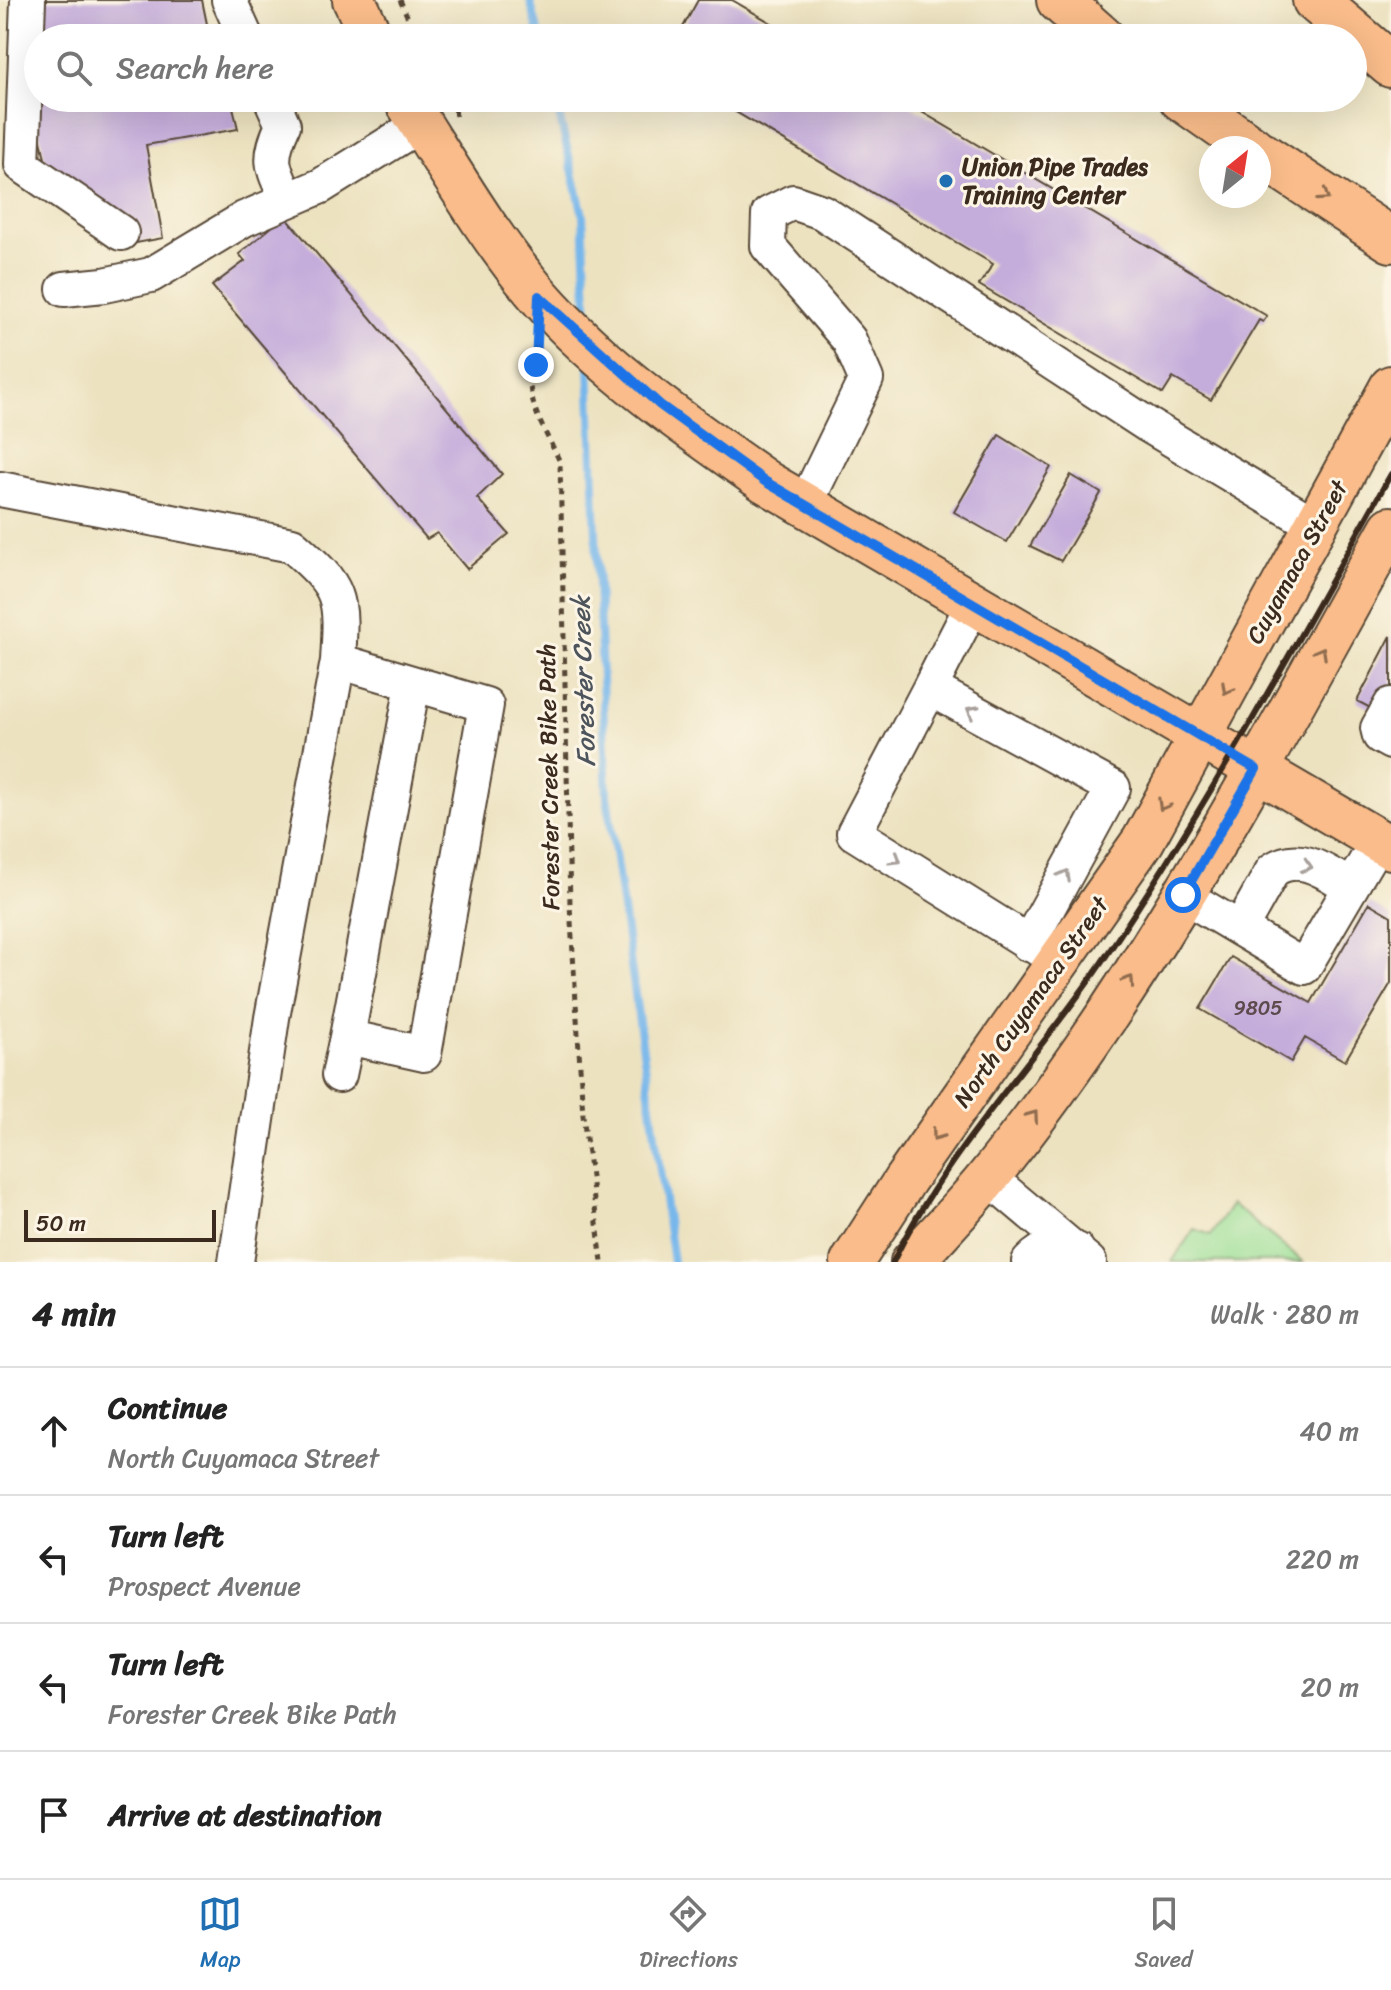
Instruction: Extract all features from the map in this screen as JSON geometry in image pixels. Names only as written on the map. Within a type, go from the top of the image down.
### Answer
[{"type":"highway","points":[[1059,0],[1086,24]]},
{"type":"highway","points":[[1315,0],[1343,24]]},
{"type":"highway","points":[[1367,44],[1391,65]]},
{"type":"highway","points":[[1201,112],[1235,136]]},
{"type":"highway","points":[[1271,161],[1391,240]]},
{"type":"main road","points":[[354,0],[365,24]]},
{"type":"main road","points":[[414,112],[548,304],[660,405],[766,482],[1384,844]]},
{"type":"main road","name":"Cuyamaca Street","points":[[1201,736],[1391,387]]},
{"type":"main road","points":[[912,1262],[988,1177],[1091,1038],[1183,895],[1385,553]]},
{"type":"main road","name":"North Cuyamaca Street","points":[[852,1262],[1044,953],[1143,841],[1201,736]]},
{"type":"lane","points":[[27,24],[28,0]]},
{"type":"lane","points":[[229,0],[240,24]]},
{"type":"lane","points":[[24,110],[22,165],[121,233]]},
{"type":"lane","points":[[277,112],[283,125],[273,147],[271,165],[288,200]]},
{"type":"lane","points":[[64,289],[104,285],[151,275],[223,231],[321,186],[412,112]]},
{"type":"lane","points":[[805,505],[866,379],[849,340],[768,246],[769,214],[793,202],[822,212],[1148,425],[1317,526]]},
{"type":"lane","points":[[0,489],[292,545],[326,575],[341,608],[338,661],[272,1018],[236,1262]]},
{"type":"lane","points":[[930,688],[1113,788],[1044,953],[854,833],[973,604]]},
{"type":"lane","points":[[338,661],[486,705],[424,1054],[347,1037]]},
{"type":"lane","points":[[339,1075],[413,684]]},
{"type":"lane","points":[[1391,705],[1378,728],[1380,736],[1391,742]]},
{"type":"lane","points":[[1183,895],[1304,967],[1351,887],[1384,844]]},
{"type":"lane","points":[[1240,929],[1273,870],[1281,864],[1300,861],[1351,887]]},
{"type":"lane","points":[[988,1177],[1083,1256]]},
{"type":"lane","points":[[1029,1262],[1040,1251],[1055,1245],[1083,1256]]},
{"type":"path","points":[[400,0],[411,24]]},
{"type":"path","name":"Forester Creek Bike Path","points":[[548,304],[530,381],[533,405],[560,462],[570,905],[583,1115],[602,1262]]},
{"type":"green space","points":[[1232,1204],[1303,1262],[1172,1262],[1194,1229],[1211,1235]]},
{"type":"building","points":[[44,0],[202,0],[207,24],[43,24]]},
{"type":"building","points":[[698,0],[732,0],[773,24],[685,24]]},
{"type":"building","points":[[38,112],[234,112],[238,129],[146,145],[163,238],[126,245],[46,164]]},
{"type":"building","name":"Union Pipe Trades Training Center","points":[[736,112],[922,112],[1267,316],[1263,322],[1259,320],[1211,400],[1173,378],[1163,394],[979,285],[993,264]]},
{"type":"building","points":[[285,216],[502,474],[477,498],[509,534],[467,569],[437,533],[427,539],[212,286],[245,261],[239,254]]},
{"type":"building","points":[[999,435],[1051,467],[1007,542],[954,512]]},
{"type":"building","points":[[1071,475],[1101,493],[1061,561],[1030,546]]},
{"type":"building","points":[[1391,636],[1391,688],[1378,712],[1357,701]]},
{"type":"building","points":[[1369,903],[1391,916],[1391,983],[1345,1061],[1305,1038],[1291,1062],[1200,1009],[1231,957],[1311,1003]]},
{"type":"waterway","name":"Forester Creek","points":[[530,0],[536,24]]},
{"type":"waterway","name":"Forester Creek","points":[[558,112],[583,215],[588,326]]},
{"type":"waterway","name":"Forester Creek","points":[[589,368],[607,796],[673,1262]]},
{"type":"railway","points":[[893,1262],[914,1222],[964,1145],[1078,996],[1143,900],[1252,720],[1391,474]]},
{"type":"place","name":"Union Pipe Trades Training Center","points":[[946,181]]},
{"type":"route","points":[[536,365],[539,296],[607,361],[660,405],[766,482],[1256,769],[1183,895]]}]
